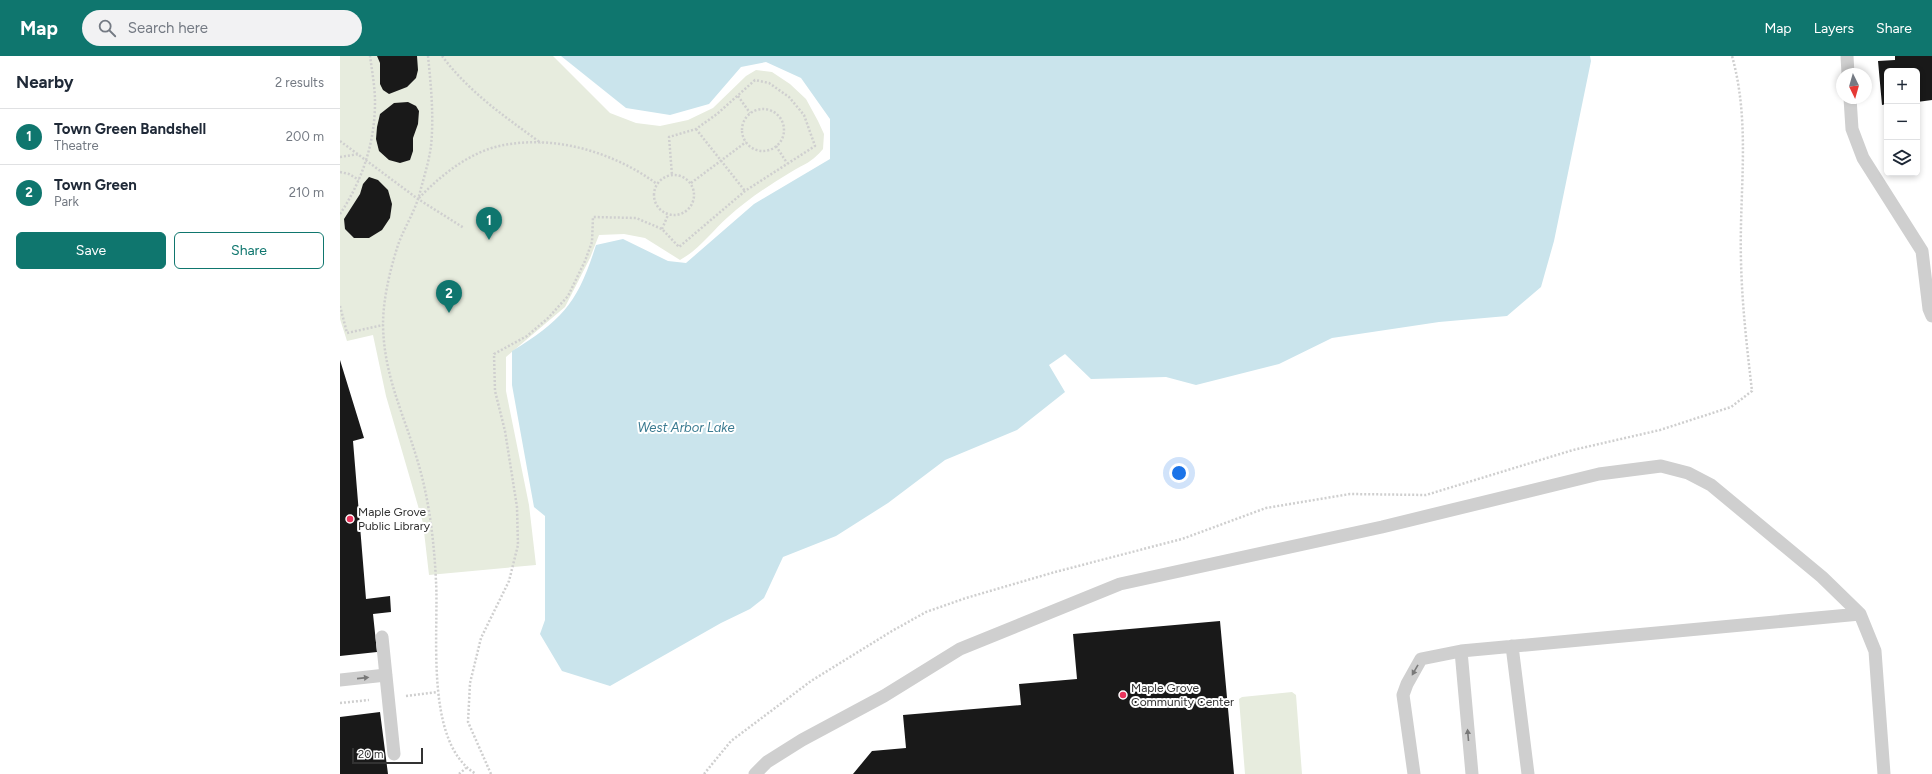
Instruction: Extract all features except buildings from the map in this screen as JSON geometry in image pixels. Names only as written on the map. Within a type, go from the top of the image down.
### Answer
[{"type":"lane","points":[[1847,56],[1848,68]]},
{"type":"lane","points":[[1850,104],[1852,129],[1863,158],[1922,251],[1929,309],[1932,316]]},
{"type":"lane","points":[[755,774],[767,762],[802,740],[872,703],[960,649],[1120,584],[1382,527],[1599,474],[1661,466],[1688,473],[1711,485],[1822,578],[1860,614],[1875,651],[1884,774]]},
{"type":"lane","points":[[1414,774],[1403,695],[1407,684],[1421,659],[1461,651],[1860,614]]},
{"type":"lane","points":[[382,637],[394,754]]},
{"type":"lane","points":[[1512,646],[1528,774]]},
{"type":"lane","points":[[1461,651],[1472,774]]},
{"type":"lane","points":[[340,680],[386,675]]},
{"type":"path","points":[[340,214],[354,193],[368,160],[375,101],[370,56]]},
{"type":"path","points":[[428,56],[433,98],[431,146],[418,198],[398,244],[386,293],[384,325],[387,364],[393,392],[417,460],[430,520],[436,580],[437,692],[450,744],[466,768],[476,774]]},
{"type":"path","points":[[442,56],[451,68],[483,101],[542,143]]},
{"type":"path","points":[[704,774],[731,740],[811,682],[892,631],[926,612],[1055,572],[1182,539],[1266,508],[1350,494],[1426,495],[1573,450],[1660,430],[1731,407],[1752,391],[1745,332],[1741,261],[1744,144],[1738,75],[1732,56]]},
{"type":"path","points":[[491,774],[468,722],[470,683],[481,638],[509,581],[518,545],[517,507],[505,431],[495,391],[494,354],[527,336],[548,318],[568,296],[585,261],[592,242],[593,217],[636,218],[662,229],[679,247],[745,191],[815,146],[804,115],[789,97],[769,83],[755,80],[717,114],[696,129],[669,137],[672,175]]},
{"type":"path","points":[[738,96],[750,113]]},
{"type":"path","points":[[757,110],[771,111],[782,120],[784,134],[776,146],[764,151],[751,147],[746,142],[742,130],[743,124],[750,113],[757,110]]},
{"type":"path","points":[[696,129],[745,191]]},
{"type":"path","points":[[340,141],[418,198],[464,228]]},
{"type":"path","points":[[691,184],[746,142]]},
{"type":"path","points":[[418,198],[434,183],[459,164],[483,152],[504,145],[542,143],[599,153],[640,171],[658,184]]},
{"type":"path","points":[[776,146],[787,163]]},
{"type":"path","points":[[340,157],[359,154]]},
{"type":"path","points":[[340,172],[349,174],[359,180]]},
{"type":"path","points":[[672,175],[682,177],[691,184],[694,195],[691,207],[680,215],[668,215],[662,212],[654,202],[655,189],[661,179],[672,175]]},
{"type":"path","points":[[662,229],[668,215]]},
{"type":"path","points":[[340,306],[347,333],[384,325]]},
{"type":"path","points":[[340,703],[437,692]]},
{"type":"path","points":[[459,774],[466,768]]},
{"type":"shaded area","points":[[340,56],[553,56],[610,113],[636,123],[660,126],[688,120],[713,108],[746,76],[756,70],[772,72],[790,84],[806,99],[824,134],[823,149],[815,157],[750,199],[728,217],[694,251],[680,260],[645,238],[624,234],[599,235],[590,258],[565,307],[506,357],[506,391],[529,505],[536,565],[429,575],[423,523],[386,396],[373,335],[347,341],[340,319]]},
{"type":"shaded area","points":[[1292,692],[1296,695],[1302,774],[1245,774],[1239,699],[1242,697]]},
{"type":"water","name":"West Arbor Lake","points":[[561,56],[1590,56],[1591,61],[1554,241],[1541,287],[1507,316],[1439,322],[1332,338],[1279,364],[1196,385],[1166,377],[1091,379],[1065,354],[1049,365],[1065,392],[1017,430],[945,460],[888,503],[836,536],[783,557],[764,598],[750,609],[721,623],[610,686],[562,671],[540,634],[545,620],[545,516],[534,507],[512,385],[512,351],[544,329],[566,308],[582,281],[596,245],[623,239],[668,261],[686,263],[754,204],[830,159],[830,119],[801,78],[766,62],[741,67],[709,104],[670,115],[626,108]]},
{"type":"place","name":"Town Green Bandshell","points":[[489,240]]},
{"type":"place","name":"Town Green","points":[[449,313]]},
{"type":"place","name":"Maple Grove Public Library","points":[[350,519]]},
{"type":"place","name":"Maple Grove Community Center","points":[[1123,695]]}]
